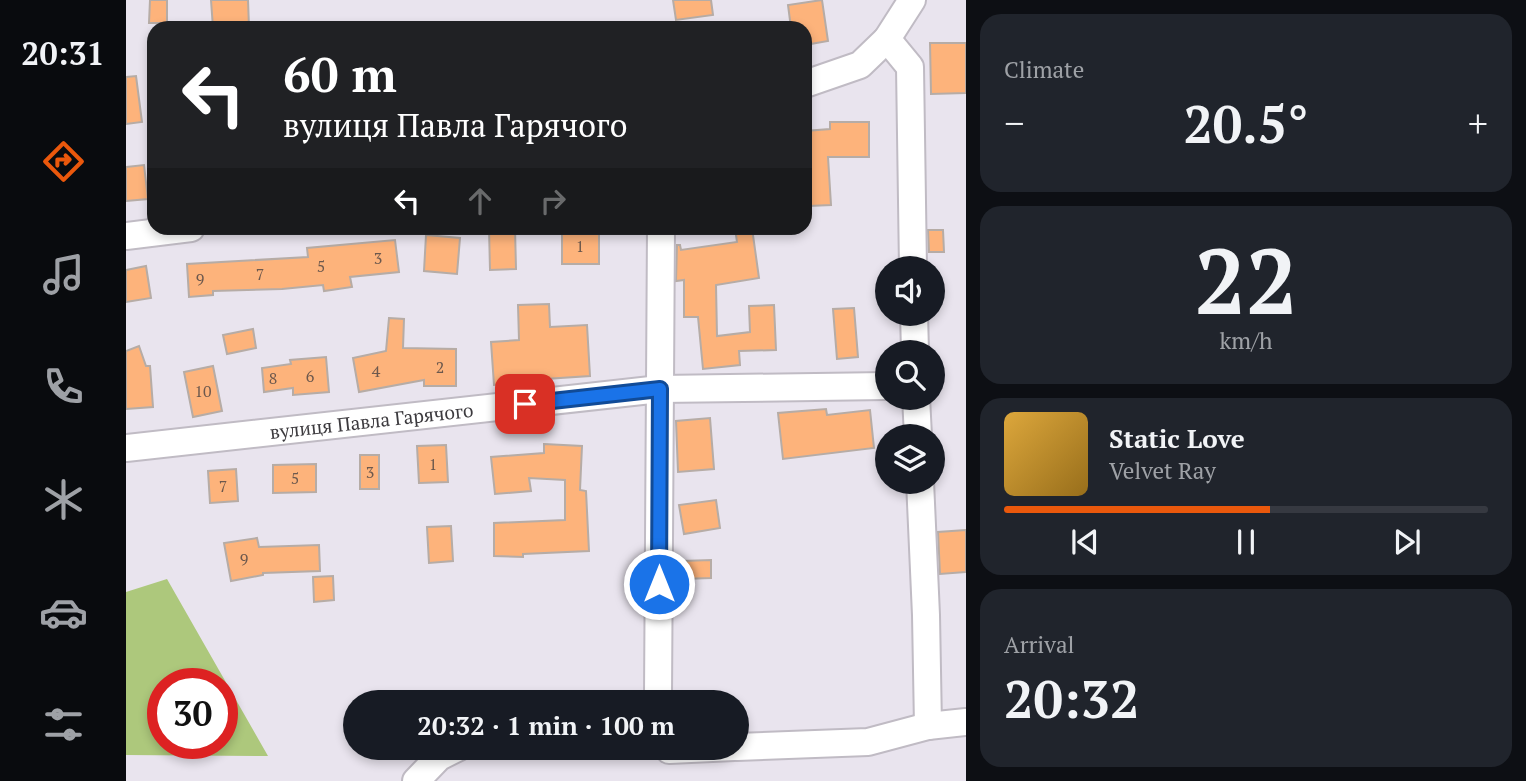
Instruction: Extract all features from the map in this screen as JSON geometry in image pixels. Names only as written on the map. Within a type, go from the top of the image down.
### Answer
[{"type":"street","points":[[812,82],[860,65],[887,39],[912,0]]},
{"type":"street","points":[[887,39],[909,67],[913,256]]},
{"type":"street","points":[[126,236],[147,233]]},
{"type":"street","points":[[658,690],[661,235]]},
{"type":"street","name":"вулиця Павла Гарячого","points":[[126,448],[660,389],[875,386]]},
{"type":"street","points":[[921,494],[928,726]]},
{"type":"street","points":[[749,747],[867,742],[928,726],[966,722]]},
{"type":"street","points":[[416,781],[436,760]]},
{"type":"green space","points":[[167,579],[218,668],[147,668],[147,755],[126,755],[126,592]]},
{"type":"green space","points":[[238,703],[268,756],[238,756]]},
{"type":"building","points":[[150,0],[167,0],[167,21],[149,21]]},
{"type":"building","points":[[211,0],[248,0],[249,21],[212,21]]},
{"type":"building","points":[[673,0],[711,0],[713,15],[676,20]]},
{"type":"building","points":[[822,0],[828,41],[812,44],[812,21],[790,21],[788,5]]},
{"type":"building","points":[[930,43],[966,43],[966,93],[931,94]]},
{"type":"building","points":[[136,76],[142,122],[126,124],[126,77]]},
{"type":"building","points":[[830,122],[869,122],[869,157],[828,157],[831,205],[812,206],[812,130],[830,129]]},
{"type":"building","points":[[144,165],[147,199],[126,201],[126,167]]},
{"type":"building","points":[[928,230],[943,230],[944,252],[929,252]]},
{"type":"building","points":[[426,235],[460,238],[457,274],[424,271]]},
{"type":"building","points":[[489,235],[515,235],[516,269],[490,270]]},
{"type":"building","points":[[562,235],[599,235],[599,264],[562,264]]},
{"type":"building","points":[[736,235],[753,235],[759,278],[716,285],[717,336],[750,332],[749,306],[774,305],[776,350],[739,351],[740,365],[703,369],[698,317],[684,317],[684,280],[676,281],[677,245],[680,245],[681,250],[737,242]]},
{"type":"building","points":[[395,240],[399,272],[350,277],[352,287],[324,291],[323,285],[213,291],[213,295],[189,297],[187,264],[308,257],[307,248]]},
{"type":"building","points":[[146,266],[151,298],[126,302],[126,270]]},
{"type":"building","points":[[549,304],[550,327],[587,325],[590,376],[494,385],[491,342],[519,340],[518,305]]},
{"type":"building","points":[[854,308],[858,357],[837,359],[833,309]]},
{"type":"building","points":[[389,318],[404,319],[403,348],[456,349],[456,386],[424,386],[424,380],[359,392],[353,358],[386,351]]},
{"type":"building","points":[[253,329],[256,348],[227,354],[223,335]]},
{"type":"building","points":[[139,346],[146,366],[150,366],[153,407],[126,409],[126,351]]},
{"type":"building","points":[[326,357],[329,392],[293,395],[293,388],[264,392],[262,368],[291,364],[290,360]]},
{"type":"building","points":[[213,366],[222,411],[193,417],[184,372]]},
{"type":"building","points":[[826,409],[827,415],[870,410],[874,448],[783,459],[778,413]]},
{"type":"building","points":[[710,418],[714,469],[678,472],[676,421]]},
{"type":"building","points":[[544,444],[582,446],[580,490],[586,491],[589,551],[523,554],[523,557],[494,556],[494,523],[565,520],[565,480],[529,478],[531,491],[495,494],[491,457],[544,453]]},
{"type":"building","points":[[446,445],[448,482],[419,483],[417,446]]},
{"type":"building","points":[[360,455],[379,455],[379,489],[360,489]]},
{"type":"building","points":[[316,464],[316,492],[273,493],[273,465]]},
{"type":"building","points":[[236,469],[238,501],[210,503],[208,471]]},
{"type":"building","points":[[716,500],[720,528],[684,534],[679,505]]},
{"type":"building","points":[[451,526],[453,561],[429,563],[427,527]]},
{"type":"building","points":[[966,530],[966,572],[940,574],[938,532]]},
{"type":"building","points":[[257,538],[259,547],[319,545],[320,571],[263,573],[231,581],[224,543]]},
{"type":"building","points":[[711,560],[711,578],[682,579],[682,561]]},
{"type":"building","points":[[333,576],[334,600],[314,602],[313,577]]},
{"type":"route","points":[[525,404],[660,389],[659,584]]}]
